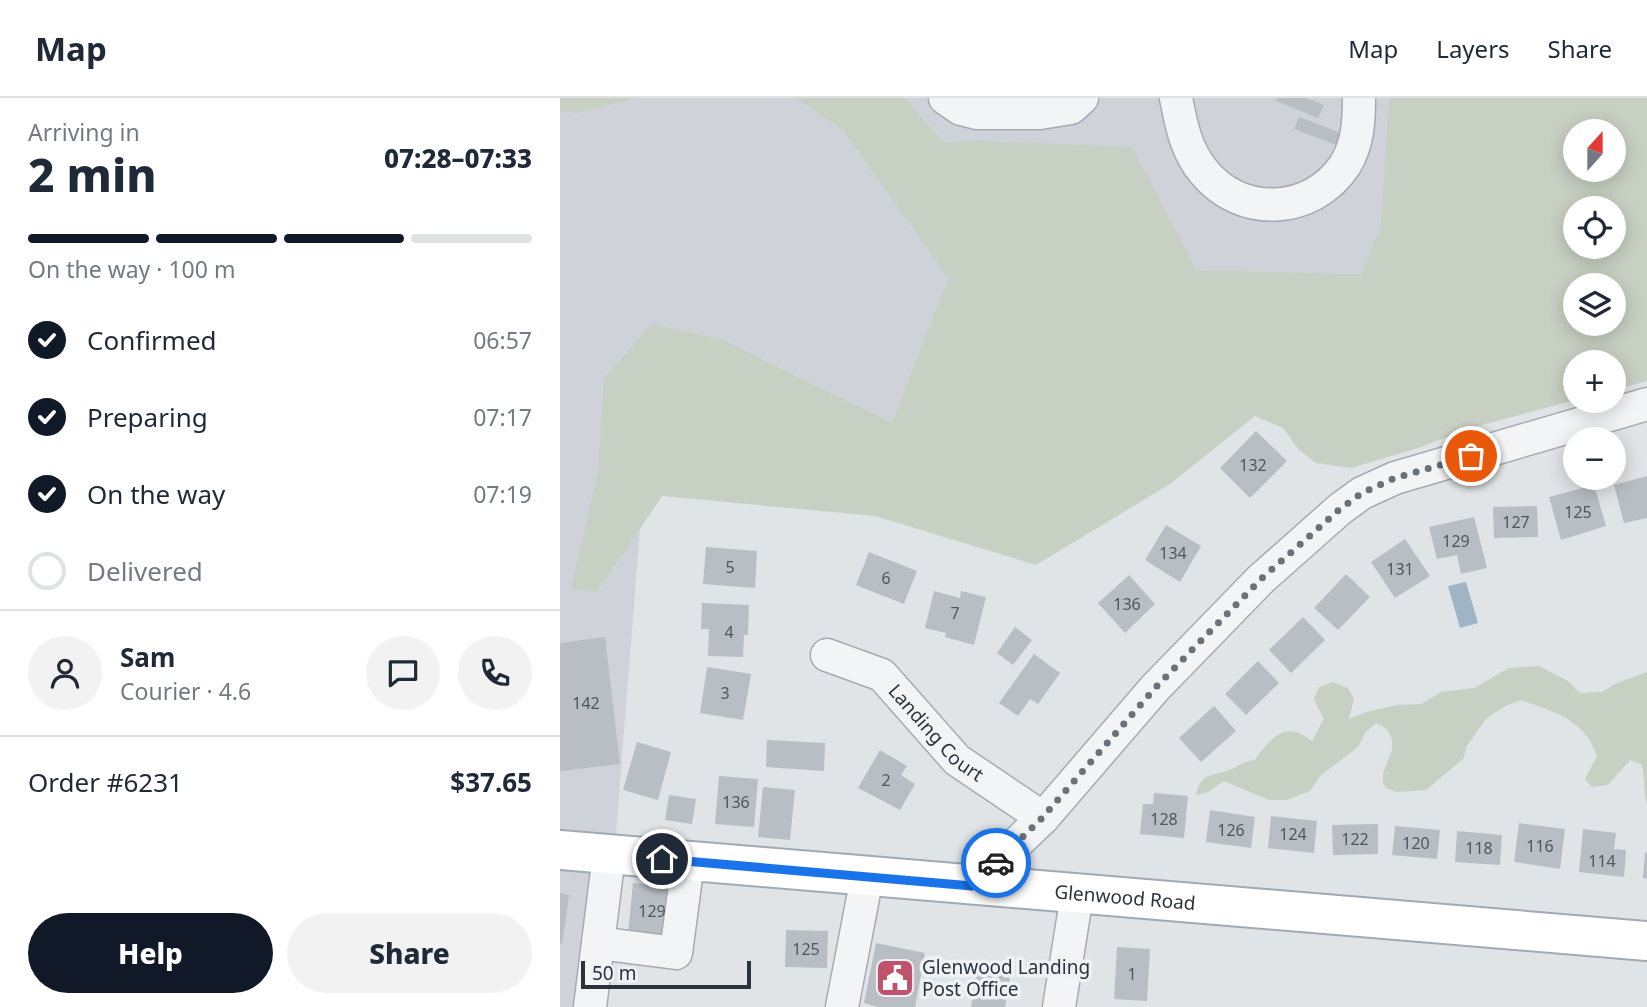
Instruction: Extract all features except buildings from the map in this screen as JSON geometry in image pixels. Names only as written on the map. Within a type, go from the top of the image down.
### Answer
[{"type":"main road","name":"Glenwood Road","points":[[560,850],[1647,941]]},
{"type":"street","points":[[945,98],[961,109],[977,113],[1040,113],[1071,108],[1082,98]]},
{"type":"street","points":[[1176,98],[1183,134],[1203,172],[1228,194],[1251,204],[1268,206],[1297,202],[1325,186],[1344,166],[1354,148],[1359,123],[1359,98]]},
{"type":"street","points":[[972,886],[1042,818],[1155,688],[1261,579],[1362,493],[1395,478],[1647,404]]},
{"type":"street","name":"Landing Court","points":[[827,655],[882,676],[957,760],[1042,818]]},
{"type":"street","points":[[590,1007],[609,855]]},
{"type":"street","points":[[598,943],[676,953],[688,862]]},
{"type":"street","points":[[842,1007],[867,877]]},
{"type":"street","points":[[1059,1007],[1077,895]]},
{"type":"shaded area","points":[[560,98],[1472,98],[1362,274],[1196,270],[948,278],[892,424],[642,335],[640,529],[616,833],[591,1007],[560,1007]]},
{"type":"green space","points":[[560,98],[636,98],[577,113],[560,111]]},
{"type":"green space","points":[[796,98],[905,98],[943,142],[1132,147],[1196,270],[1362,274],[1381,225],[1389,98],[1647,98],[1647,381],[1626,387],[1626,350],[1563,350],[1563,403],[1471,428],[1418,448],[1351,468],[1316,463],[1298,449],[1283,428],[1255,416],[1170,484],[1036,565],[875,516],[662,496],[597,592],[571,589],[598,472],[604,378],[652,324],[723,340],[892,423],[948,278],[844,131]]},
{"type":"green space","points":[[1539,666],[1568,681],[1580,693],[1602,692],[1647,672],[1647,805],[1641,764],[1630,760],[1608,785],[1592,787],[1585,779],[1597,756],[1585,733],[1567,719],[1521,700],[1505,706],[1486,719],[1466,747],[1464,758],[1426,790],[1396,792],[1386,788],[1383,773],[1392,750],[1392,740],[1387,729],[1376,723],[1365,733],[1358,747],[1321,775],[1310,791],[1287,800],[1269,800],[1224,781],[1208,792],[1196,795],[1204,779],[1255,760],[1272,739],[1283,732],[1298,733],[1312,741],[1324,719],[1314,699],[1319,687],[1333,682],[1348,688],[1354,699],[1349,719],[1397,705],[1421,704],[1441,692],[1474,688],[1509,668]]},
{"type":"water","points":[[1466,582],[1478,623],[1460,628],[1448,586]]},
{"type":"way so far","points":[[996,863],[1042,818],[1155,688],[1261,579],[1340,509],[1362,493],[1395,478],[1471,456]]},
{"type":"place","name":"Glenwood Landing Post Office","points":[[895,978]]},
{"type":"route","points":[[662,859],[972,886],[996,863]]}]
